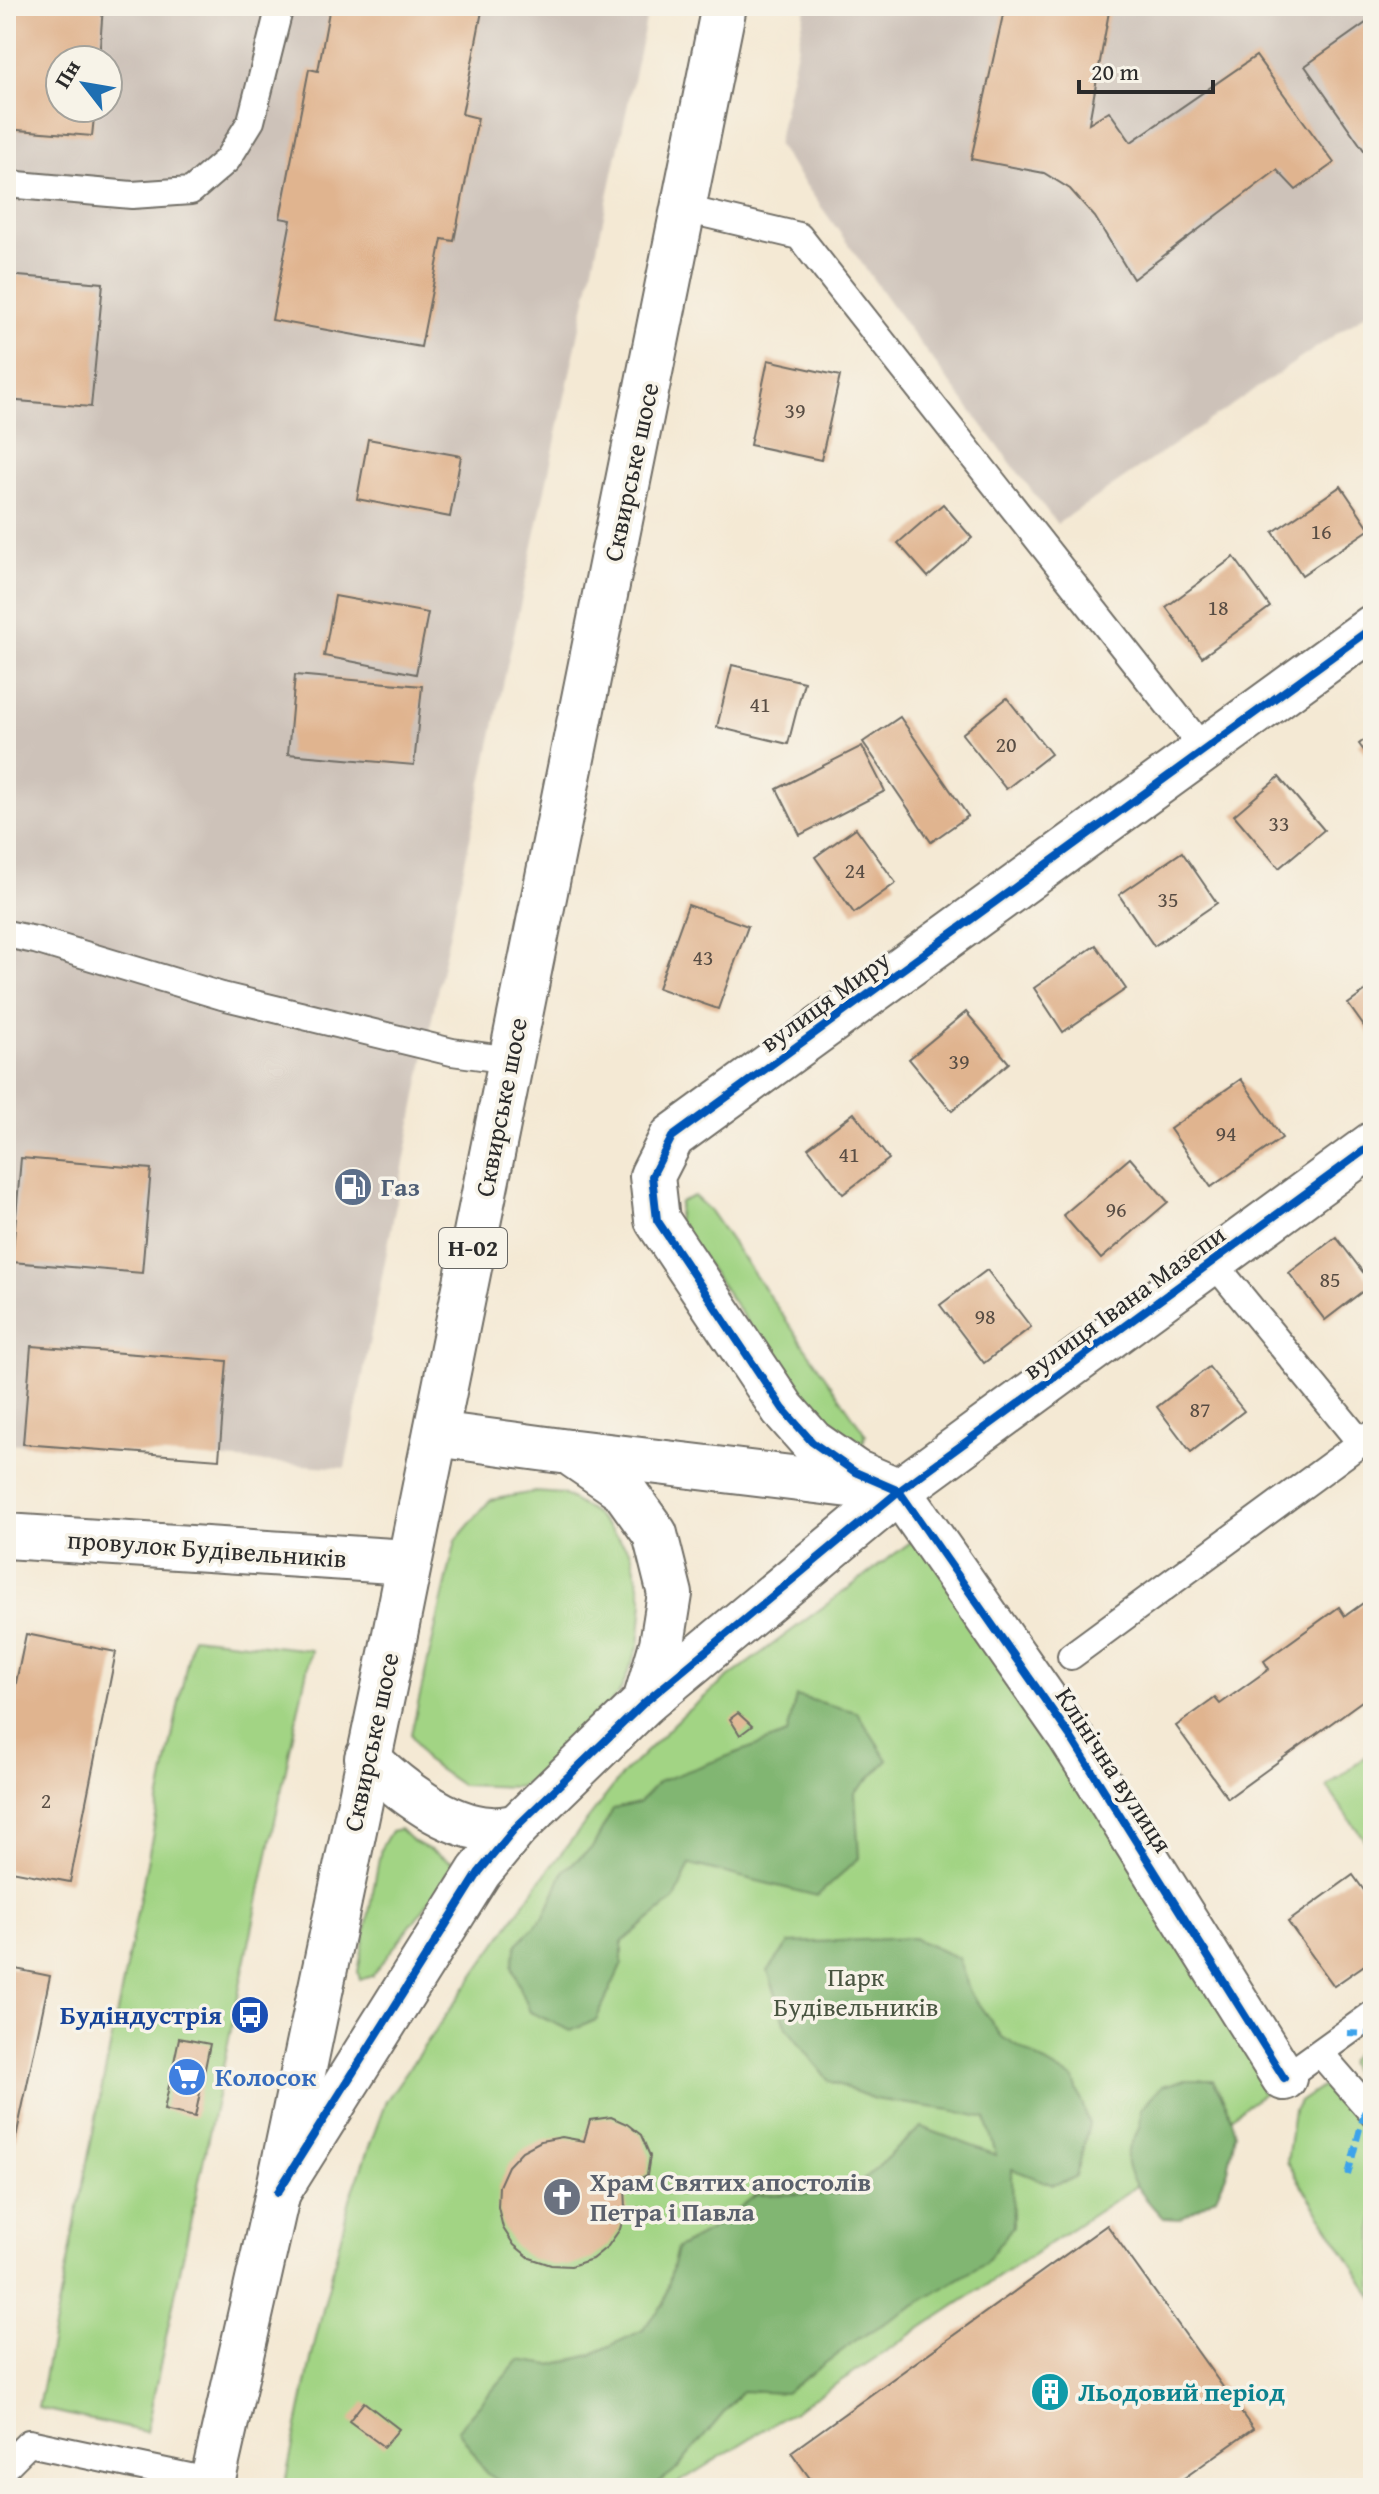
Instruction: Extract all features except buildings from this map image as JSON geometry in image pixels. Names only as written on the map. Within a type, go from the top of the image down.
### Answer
[{"type":"street","name":"Сквирське шосе","points":[[212,2485],[278,2192],[436,1434],[724,6]]},
{"type":"street","name":"вулиця Миру","points":[[899,1491],[855,1472],[812,1442],[783,1409],[657,1220],[652,1176],[672,1137],[1373,627]]},
{"type":"street","name":"вулиця Івана Мазепи","points":[[278,2192],[479,1872],[516,1827],[645,1702],[899,1491],[1373,1144]]},
{"type":"street","points":[[436,1434],[899,1491]]},
{"type":"street","points":[[569,1452],[623,1489],[655,1534],[670,1594],[662,1644],[645,1702]]},
{"type":"street","name":"Клінічна вулиця","points":[[899,1491],[1070,1736],[1284,2078]]},
{"type":"street","name":"провулок Будівельників","points":[[6,1536],[408,1562]]},
{"type":"street","points":[[367,1758],[397,1787],[431,1809],[489,1829],[516,1827]]},
{"type":"lane","points":[[6,184],[132,195],[191,191],[227,160],[251,121],[280,6]]},
{"type":"lane","points":[[685,209],[799,236],[1204,750]]},
{"type":"lane","points":[[6,934],[222,996],[452,1052],[510,1060]]},
{"type":"lane","points":[[1071,1656],[1367,1438],[1213,1262]]},
{"type":"lane","points":[[1284,2078],[1373,2014]]},
{"type":"lane","points":[[1320,2053],[1373,2114]]},
{"type":"lane","points":[[6,2466],[29,2443],[212,2485]]},
{"type":"shaded area","points":[[6,6],[649,6],[438,987],[345,1468],[6,1443]]},
{"type":"shaded area","points":[[806,6],[1373,6],[1373,309],[1057,524],[906,325],[777,145]]},
{"type":"green space","points":[[694,1196],[710,1211],[866,1435],[859,1451],[827,1437],[677,1221],[680,1202]]},
{"type":"green space","points":[[534,1492],[563,1494],[595,1514],[631,1552],[643,1601],[639,1646],[620,1692],[546,1775],[518,1787],[461,1785],[425,1760],[411,1734],[456,1540],[490,1500]]},
{"type":"green space","name":"Парк Будівельників","points":[[927,1530],[1284,2078],[1129,2191],[824,2392],[670,2488],[284,2488],[313,2350],[350,2199],[386,2101],[539,1882],[623,1774],[685,1713],[729,1677]]},
{"type":"green space","points":[[192,1637],[311,1650],[146,2432],[38,2408]]},
{"type":"green space","points":[[796,1696],[857,1712],[888,1760],[855,1793],[859,1858],[817,1896],[690,1864],[675,1899],[622,1942],[622,1964],[596,2020],[571,2031],[530,2012],[512,1967],[517,1944],[544,1917],[564,1870],[592,1848],[613,1809],[638,1803],[658,1782],[787,1734]]},
{"type":"green space","points":[[1373,1750],[1373,1852],[1327,1787]]},
{"type":"green space","points":[[400,1829],[411,1840],[454,1863],[440,1887],[372,1976],[360,1980],[358,1972],[381,1848],[391,1831]]},
{"type":"green space","points":[[913,1938],[958,1958],[970,1992],[1002,2037],[1074,2080],[1089,2124],[1076,2177],[1053,2185],[1012,2169],[1013,2226],[985,2263],[855,2341],[785,2393],[742,2391],[677,2469],[651,2488],[511,2488],[486,2473],[458,2429],[519,2360],[551,2365],[591,2355],[643,2330],[664,2303],[677,2248],[709,2231],[756,2195],[848,2193],[921,2127],[996,2155],[986,2118],[874,2099],[829,2081],[787,2028],[768,1971],[789,1943]]},
{"type":"green space","points":[[1373,2037],[1373,2091],[1368,2095],[1348,2062],[1361,2045]]},
{"type":"green space","points":[[1185,2080],[1213,2080],[1227,2106],[1235,2133],[1228,2170],[1216,2197],[1179,2219],[1163,2218],[1132,2178],[1128,2169],[1128,2151],[1139,2127],[1141,2109],[1162,2086]]},
{"type":"green space","points":[[1329,2082],[1373,2145],[1373,2297],[1287,2162],[1294,2110],[1300,2102]]},
{"type":"marked path","points":[[1347,2033],[1373,2034]]},
{"type":"marked path","points":[[1348,2175],[1366,2105]]},
{"type":"cycle path","points":[[899,1491],[855,1472],[812,1442],[783,1409],[657,1220],[652,1176],[672,1137],[1373,627]]},
{"type":"cycle path","points":[[278,2192],[479,1872],[516,1827],[645,1702],[899,1491],[1373,1144]]},
{"type":"cycle path","points":[[899,1491],[1070,1736],[1284,2078]]},
{"type":"place","name":"Газ","points":[[353,1187]]},
{"type":"place","name":"Будіндустрія","points":[[250,2015]]},
{"type":"place","name":"Колосок","points":[[187,2077]]},
{"type":"place","name":"Храм Святих апостолів Петра і Павла","points":[[562,2197]]},
{"type":"place","name":"Льодовий період","points":[[1050,2392]]}]
